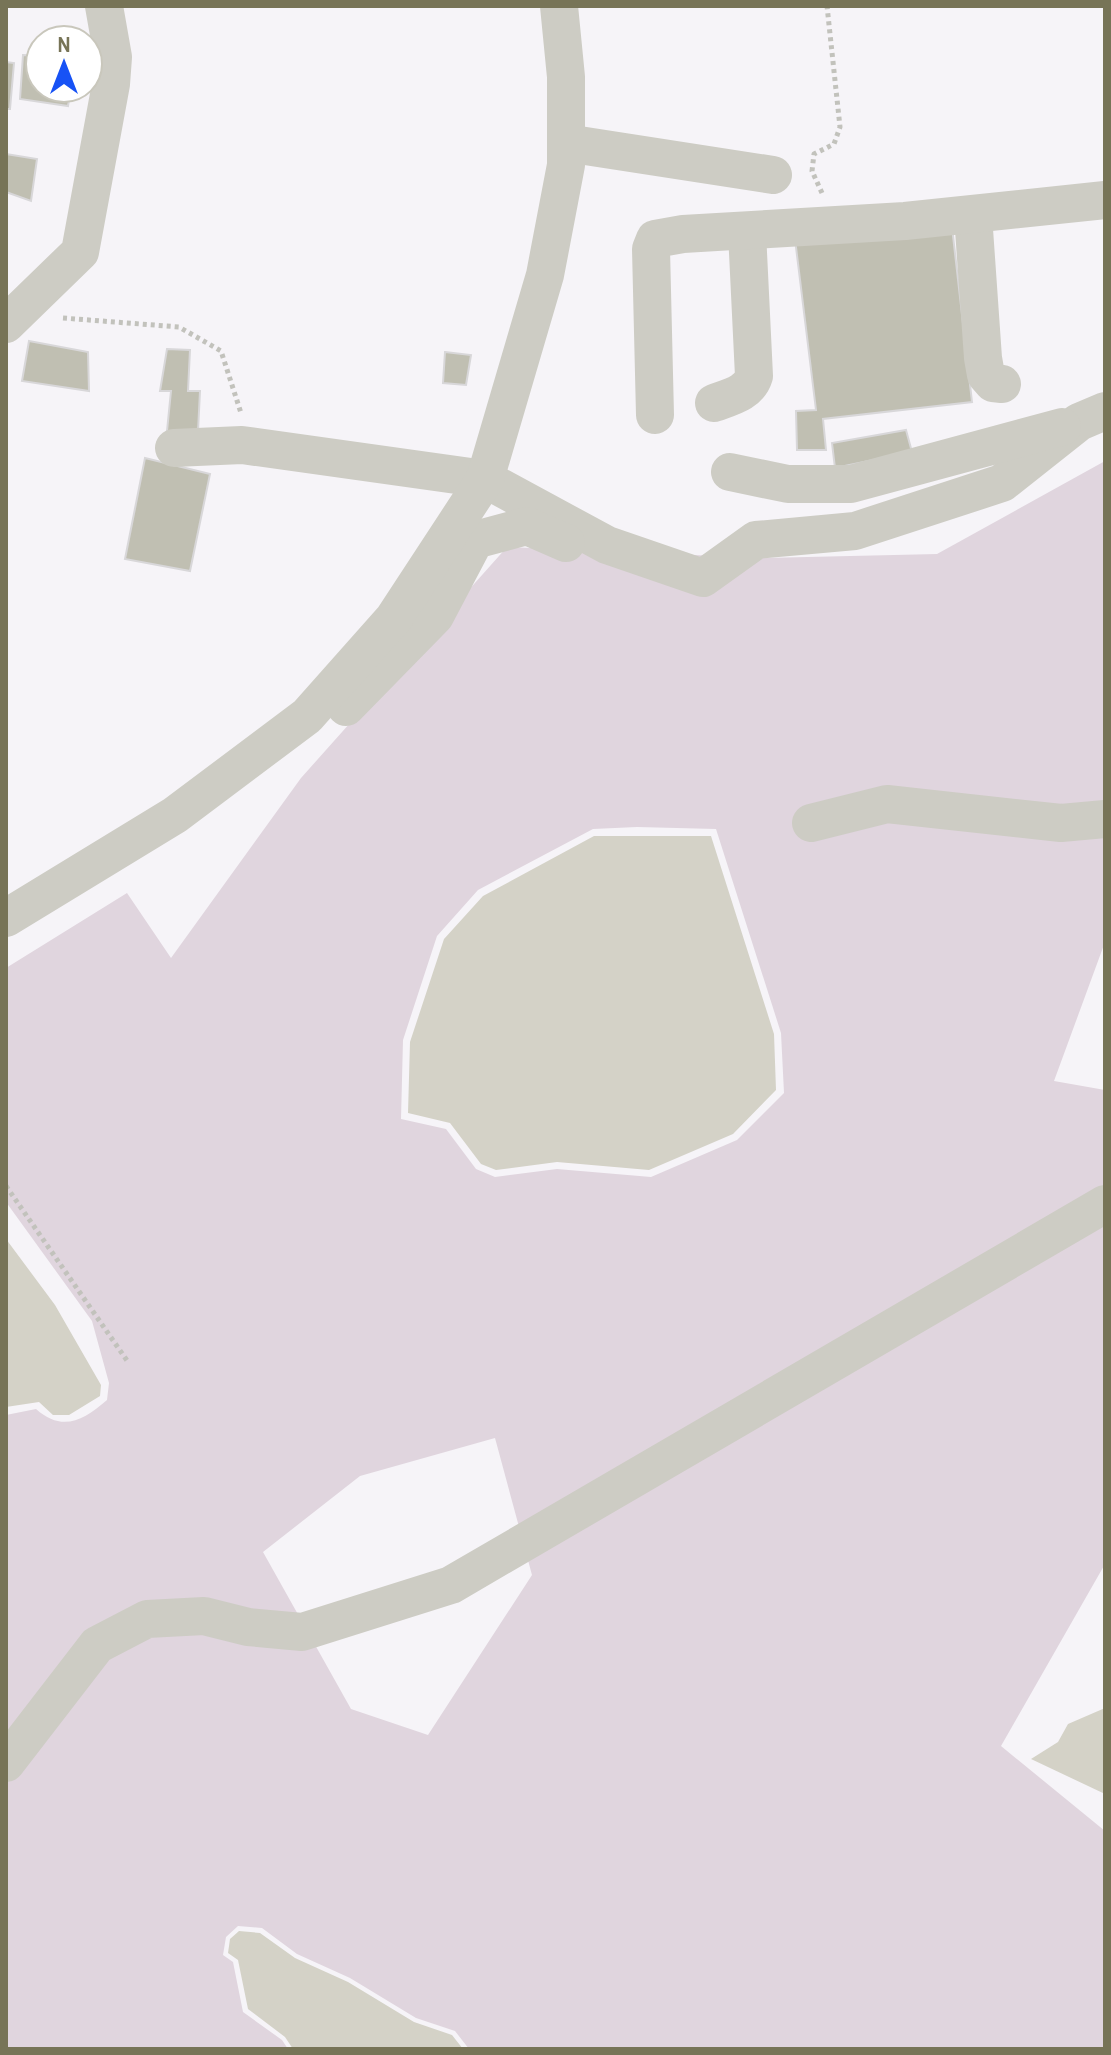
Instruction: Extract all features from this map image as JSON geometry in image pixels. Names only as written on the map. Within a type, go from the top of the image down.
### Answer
[{"type":"street","points":[[11,319],[80,252],[111,84],[113,57],[104,6]]},
{"type":"street","points":[[6,918],[175,815],[307,716],[394,618],[485,479],[545,275],[566,165],[566,77],[559,6]]},
{"type":"street","points":[[566,143],[773,175]]},
{"type":"street","points":[[655,415],[651,249],[655,239],[973,215],[1105,200]]},
{"type":"street","points":[[973,215],[983,358],[986,375],[993,383],[1002,384]]},
{"type":"street","points":[[714,403],[744,390],[751,385],[754,376],[747,232]]},
{"type":"street","points":[[174,448],[242,445],[526,486],[607,545],[703,578],[756,540],[855,531],[1002,483],[1092,416]]},
{"type":"street","points":[[730,472],[788,484],[851,484],[1092,416]]},
{"type":"street","points":[[499,533],[526,486]]},
{"type":"street","points":[[6,945],[166,844],[298,751],[368,687],[435,616],[475,540],[527,526],[707,606]]},
{"type":"street","points":[[811,823],[887,804],[1061,823],[1105,819]]},
{"type":"street","points":[[6,1763],[97,1645],[147,1619],[204,1616],[248,1627],[302,1632],[451,1585],[1105,1204]]},
{"type":"path","points":[[827,6],[840,127],[834,144],[814,154],[812,171],[821,187],[832,227]]},
{"type":"path","points":[[11,319],[179,327],[221,351],[241,407],[242,445]]},
{"type":"path","points":[[6,1186],[128,1362]]},
{"type":"shaded area","points":[[1105,461],[1105,942],[1054,1081],[1105,1090],[1105,1564],[1001,1746],[1105,1831],[1105,2049],[469,2049],[455,2031],[416,2018],[350,1978],[297,1954],[262,1928],[238,1926],[226,1937],[223,1955],[233,1962],[243,2012],[282,2040],[288,2049],[6,2049],[6,1415],[36,1409],[55,1420],[72,1421],[89,1414],[107,1400],[109,1383],[92,1321],[6,1202],[6,968],[127,893],[171,958],[301,778],[507,547],[764,558],[937,554]],"holes":[[[593,829],[716,829],[781,1033],[784,1093],[737,1140],[651,1177],[557,1169],[495,1177],[476,1169],[446,1129],[401,1119],[403,1040],[437,936],[478,890]],[[495,1438],[532,1575],[428,1735],[351,1709],[263,1552],[360,1476]]]},
{"type":"shaded area","points":[[594,836],[711,836],[774,1034],[776,1090],[733,1134],[649,1170],[557,1162],[496,1170],[481,1164],[450,1123],[408,1113],[410,1042],[444,939],[483,896]]},
{"type":"shaded area","points":[[6,1239],[55,1305],[101,1385],[100,1396],[69,1415],[53,1415],[39,1402],[6,1407]]},
{"type":"shaded area","points":[[1105,1708],[1105,1794],[1031,1759],[1058,1742],[1068,1724]]},
{"type":"shaded area","points":[[239,1931],[260,1933],[295,1958],[348,1982],[414,2022],[452,2035],[463,2049],[293,2049],[285,2037],[248,2009],[238,1960],[228,1953],[230,1939]]},
{"type":"building","points":[[23,55],[24,55],[24,100],[20,99]]},
{"type":"building","points":[[6,62],[14,63],[10,109],[6,109]]},
{"type":"building","points":[[6,154],[37,159],[31,201],[6,192]]},
{"type":"building","points":[[952,227],[972,402],[823,419],[826,450],[797,450],[796,411],[816,410],[795,239]]},
{"type":"building","points":[[29,341],[88,352],[89,391],[22,381]]},
{"type":"building","points":[[167,349],[190,350],[188,391],[200,391],[198,431],[167,431],[171,391],[160,391]]},
{"type":"building","points":[[445,352],[471,355],[466,385],[443,383]]},
{"type":"building","points":[[906,430],[912,452],[835,468],[832,443]]},
{"type":"building","points":[[145,458],[210,474],[190,571],[125,559]]}]
